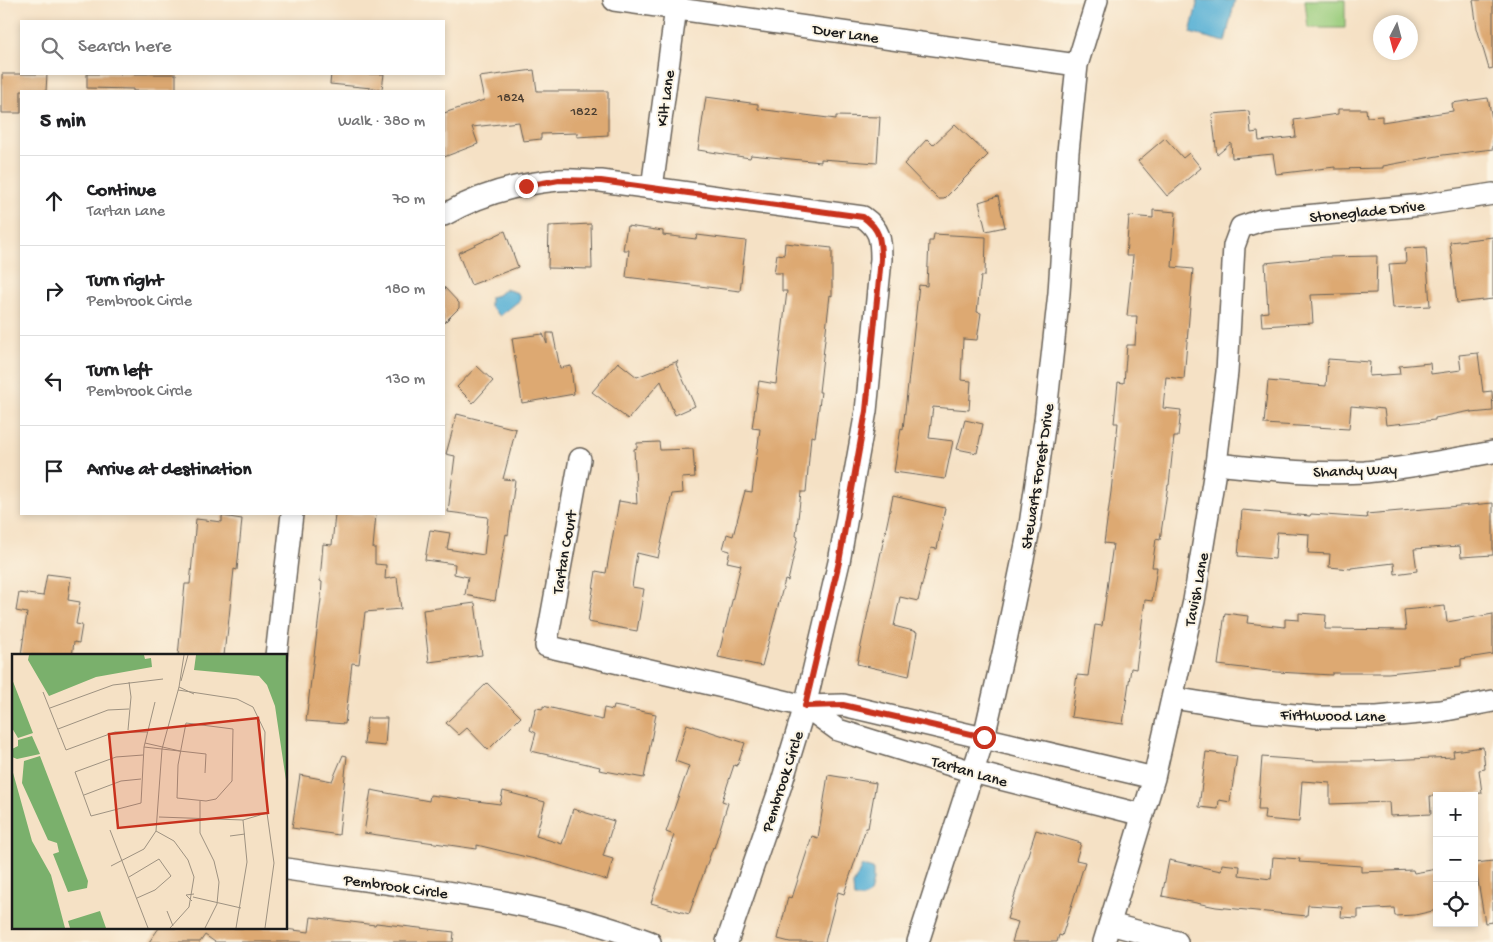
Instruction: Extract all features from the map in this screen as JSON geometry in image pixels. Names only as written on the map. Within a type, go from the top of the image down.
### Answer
[{"type":"street","name":"Duer Lane","points":[[614,0],[677,4],[1077,65]]},
{"type":"street","name":"Stewarts Forest Drive","points":[[918,942],[984,737],[1030,525],[1045,421],[1059,293],[1068,152],[1077,65],[1097,0]]},
{"type":"street","name":"Kilt Lane","points":[[652,188],[677,4]]},
{"type":"street","name":"Pembrook Circle","points":[[445,214],[462,204],[494,193],[559,180],[601,181],[863,217],[877,231],[881,243],[881,259],[866,411],[839,562],[805,706],[782,786],[727,942]]},
{"type":"street","name":"Stoneglade Drive","points":[[1241,227],[1262,220],[1422,205],[1493,194]]},
{"type":"street","name":"Tavish Lane","points":[[1107,933],[1154,778],[1194,601],[1216,464],[1227,372],[1234,246],[1241,227]]},
{"type":"street","name":"Shandy Way","points":[[1216,464],[1314,472],[1363,472],[1422,465],[1493,452]]},
{"type":"street","name":"Tartan Court","points":[[546,646],[580,459]]},
{"type":"street","points":[[276,654],[292,515]]},
{"type":"street","name":"Tartan Lane","points":[[546,646],[805,706],[843,705],[1154,778]]},
{"type":"street","name":"Firthwood Lane","points":[[1173,698],[1253,712],[1316,716],[1377,716],[1441,711],[1493,701]]},
{"type":"street","name":"Tartan Lane","points":[[805,706],[838,730],[973,772],[1143,815]]},
{"type":"street","name":"Pembrook Circle","points":[[288,870],[448,892],[542,909],[611,927],[650,942]]},
{"type":"street","points":[[1107,933],[1177,942]]},
{"type":"green space","points":[[1305,0],[1345,0],[1345,28],[1308,28]]},
{"type":"water","points":[[1198,0],[1235,0],[1225,42],[1190,33]]},
{"type":"water","points":[[505,289],[518,293],[520,300],[500,316],[490,307],[490,297],[498,295]]},
{"type":"water","points":[[862,866],[873,869],[870,894],[863,898],[854,898],[853,885]]},
{"type":"building","points":[[1473,0],[1493,0],[1493,68],[1489,69],[1477,28]]},
{"type":"building","points":[[534,70],[537,91],[608,91],[608,135],[577,137],[577,133],[541,134],[541,139],[523,141],[519,122],[472,127],[478,144],[445,157],[445,113],[484,100],[479,77]]},
{"type":"building","points":[[2,74],[47,75],[46,90],[20,90],[20,113],[2,113]]},
{"type":"building","points":[[87,75],[176,75],[176,90],[87,88]]},
{"type":"building","points":[[331,75],[384,75],[382,89],[330,84]]},
{"type":"building","points":[[706,97],[758,104],[758,109],[836,119],[836,116],[880,117],[877,163],[821,159],[821,162],[751,155],[750,158],[698,150]]},
{"type":"building","points":[[1488,98],[1493,124],[1493,149],[1443,155],[1383,166],[1383,168],[1335,169],[1335,167],[1276,174],[1273,154],[1232,158],[1231,143],[1217,155],[1212,114],[1249,111],[1251,133],[1258,132],[1259,141],[1296,137],[1294,120],[1338,114],[1338,109],[1366,109],[1367,117],[1382,116],[1382,122],[1453,111],[1452,103]]},
{"type":"building","points":[[955,124],[988,155],[944,199],[938,199],[904,164],[927,139],[933,145]]},
{"type":"building","points":[[1165,138],[1183,158],[1189,153],[1201,168],[1167,196],[1138,161]]},
{"type":"building","points":[[998,196],[1005,227],[986,231],[979,202]]},
{"type":"building","points":[[1153,210],[1176,212],[1172,267],[1193,269],[1184,379],[1166,377],[1163,408],[1181,410],[1178,437],[1174,437],[1169,485],[1160,540],[1156,539],[1152,567],[1157,567],[1152,601],[1145,600],[1136,669],[1131,668],[1123,724],[1071,717],[1077,675],[1088,676],[1095,625],[1102,626],[1113,544],[1104,543],[1118,423],[1114,423],[1118,382],[1124,383],[1127,345],[1135,345],[1137,316],[1127,316],[1133,256],[1126,256],[1129,216],[1153,218]]},
{"type":"building","points":[[591,224],[592,269],[548,268],[549,226]]},
{"type":"building","points":[[627,226],[663,231],[663,235],[696,239],[697,235],[746,241],[740,291],[626,277],[629,250],[623,250]]},
{"type":"building","points":[[505,231],[518,267],[471,285],[458,253]]},
{"type":"building","points":[[934,234],[986,237],[985,276],[981,276],[977,312],[981,313],[977,340],[963,339],[961,380],[971,381],[969,410],[933,407],[929,438],[953,441],[945,479],[894,472],[901,428],[903,429],[919,285],[927,286],[929,241],[933,241]]},
{"type":"building","points":[[1493,237],[1493,299],[1457,303],[1450,242]]},
{"type":"building","points":[[785,243],[832,248],[832,296],[830,295],[815,437],[811,436],[806,492],[801,492],[796,536],[798,537],[788,581],[785,580],[762,666],[718,657],[741,565],[727,562],[730,551],[723,549],[727,534],[733,536],[745,491],[752,492],[760,429],[752,428],[759,381],[776,384],[787,291],[782,291],[782,273],[774,273],[777,254],[784,255]]},
{"type":"building","points":[[1426,247],[1430,306],[1393,308],[1389,264],[1406,263],[1405,248]]},
{"type":"building","points":[[1377,256],[1376,293],[1311,295],[1313,323],[1262,326],[1261,313],[1268,312],[1265,263],[1326,257]]},
{"type":"building","points":[[445,288],[459,303],[459,308],[445,322]]},
{"type":"building","points":[[547,333],[553,333],[560,368],[571,366],[574,394],[522,403],[512,338],[543,334],[547,344]]},
{"type":"building","points":[[1478,353],[1483,392],[1492,391],[1493,411],[1471,413],[1471,411],[1435,418],[1435,420],[1386,425],[1384,409],[1351,406],[1349,429],[1264,424],[1268,381],[1326,386],[1328,359],[1370,362],[1369,376],[1400,374],[1399,366],[1430,363],[1431,374],[1461,370],[1459,355]]},
{"type":"building","points":[[678,361],[676,364],[695,406],[675,415],[661,381],[628,419],[592,392],[618,362],[637,377]]},
{"type":"building","points":[[477,366],[493,381],[473,403],[457,387]]},
{"type":"building","points":[[457,414],[516,429],[503,479],[515,480],[508,535],[506,534],[495,601],[465,595],[468,577],[454,574],[455,564],[425,560],[430,530],[450,533],[447,549],[484,555],[488,517],[448,512],[455,456],[446,454]]},
{"type":"building","points":[[965,420],[983,424],[977,453],[957,449]]},
{"type":"building","points":[[659,442],[660,450],[693,449],[695,477],[682,478],[683,493],[672,494],[658,558],[637,553],[632,587],[644,589],[637,631],[588,622],[596,571],[606,573],[619,501],[637,504],[634,449],[637,448],[637,443]]},
{"type":"building","points":[[893,496],[945,508],[937,549],[931,548],[918,601],[900,597],[894,626],[917,632],[909,676],[857,664]]},
{"type":"building","points":[[1493,503],[1493,555],[1461,557],[1460,546],[1414,549],[1417,571],[1395,574],[1394,563],[1351,569],[1329,567],[1330,554],[1308,553],[1309,534],[1277,532],[1275,559],[1238,556],[1242,510],[1310,516],[1311,514],[1367,518],[1366,514]]},
{"type":"building","points":[[335,515],[376,515],[373,548],[375,548],[375,564],[386,565],[385,579],[397,577],[401,609],[365,612],[359,664],[352,663],[345,724],[306,721],[321,599],[322,582],[320,581],[323,544],[332,545]]},
{"type":"building","points":[[222,516],[242,519],[237,570],[234,569],[224,654],[178,654],[185,584],[190,584],[196,519],[222,522]]},
{"type":"building","points":[[47,574],[71,577],[68,600],[80,602],[76,624],[82,625],[79,643],[74,642],[72,654],[21,654],[27,613],[16,611],[19,593],[43,596]]},
{"type":"building","points":[[475,603],[482,655],[429,662],[423,610]]},
{"type":"building","points":[[1445,606],[1447,622],[1493,614],[1493,654],[1461,659],[1461,666],[1388,673],[1332,673],[1332,675],[1277,672],[1218,665],[1225,613],[1248,616],[1247,623],[1285,627],[1285,619],[1299,620],[1299,613],[1326,615],[1325,629],[1406,630],[1404,610]]},
{"type":"building","points":[[487,683],[521,717],[488,750],[467,728],[459,735],[446,723]]},
{"type":"building","points":[[543,706],[602,720],[604,708],[613,710],[614,706],[656,714],[644,778],[599,770],[600,767],[531,751],[536,733],[530,730],[536,708],[543,709]]},
{"type":"building","points":[[367,718],[387,718],[385,746],[364,744]]},
{"type":"building","points":[[687,724],[745,743],[737,766],[734,765],[722,801],[728,803],[714,848],[689,914],[651,903],[674,835],[666,832],[689,766],[675,761]]},
{"type":"building","points":[[1483,747],[1485,769],[1479,770],[1482,793],[1433,792],[1433,796],[1430,796],[1431,814],[1390,816],[1389,802],[1330,804],[1330,783],[1302,781],[1299,822],[1264,819],[1265,810],[1258,810],[1262,757],[1317,761],[1367,761],[1454,757],[1453,751]]},
{"type":"building","points":[[1206,752],[1237,756],[1230,802],[1219,800],[1218,809],[1199,807]]},
{"type":"building","points":[[343,755],[347,756],[339,835],[292,828],[300,775],[332,781]]},
{"type":"building","points":[[828,775],[876,783],[868,828],[866,828],[844,894],[838,892],[825,942],[790,942],[778,939],[788,897],[792,898],[812,836],[818,838]]},
{"type":"building","points":[[371,790],[429,801],[430,795],[500,804],[503,791],[545,802],[536,836],[562,844],[573,809],[614,821],[603,856],[613,859],[607,880],[551,863],[477,845],[477,849],[364,833]]},
{"type":"building","points":[[1036,830],[1081,843],[1076,860],[1085,862],[1062,936],[1059,935],[1057,942],[1012,942],[1018,922],[1007,919]]},
{"type":"building","points":[[1273,857],[1300,859],[1299,862],[1361,866],[1361,872],[1413,870],[1414,873],[1433,870],[1433,911],[1415,915],[1395,916],[1394,908],[1358,910],[1358,918],[1341,917],[1342,907],[1308,905],[1307,916],[1216,907],[1162,896],[1169,860],[1221,871],[1222,864],[1240,866],[1239,875],[1271,879]]},
{"type":"building","points":[[1493,861],[1493,922],[1485,923],[1478,881],[1478,863]]},
{"type":"building","points":[[311,917],[454,932],[453,942],[215,942],[205,935],[200,942],[149,942],[158,930],[288,929],[309,932]]},
{"type":"route","points":[[526,186],[559,180],[601,181],[863,217],[875,227],[881,243],[881,259],[866,411],[839,562],[805,706],[843,705],[984,737]]}]
